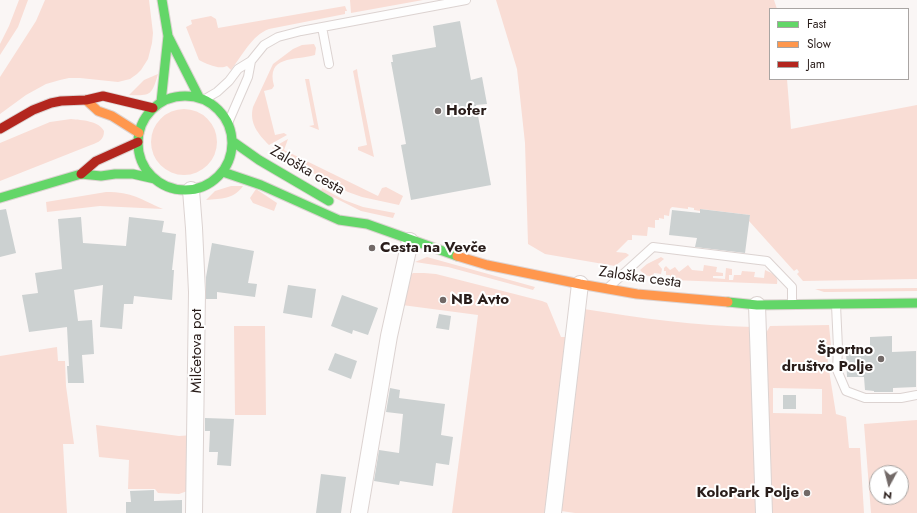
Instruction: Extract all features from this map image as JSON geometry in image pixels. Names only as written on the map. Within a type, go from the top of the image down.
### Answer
[{"type":"main road","points":[[160,102],[168,36],[162,0]]},
{"type":"main road","points":[[168,36],[202,98]]},
{"type":"main road","points":[[186,95],[202,98],[215,107],[231,129],[232,152],[228,162],[223,172],[213,181],[202,187],[191,190],[177,189],[165,185],[155,179],[147,171],[142,162],[139,152],[138,137],[144,120],[153,108],[160,102],[173,97],[186,95]]},
{"type":"main road","points":[[0,129],[34,110],[51,103],[70,100],[86,100],[103,96],[153,108]]},
{"type":"main road","points":[[86,100],[98,111],[112,116],[138,137]]},
{"type":"main road","points":[[81,174],[96,161],[138,137]]},
{"type":"main road","name":"Zaloška cesta","points":[[232,141],[259,160],[338,206]]},
{"type":"main road","name":"Zaloška cesta","points":[[223,172],[261,185],[339,220],[367,224]]},
{"type":"main road","points":[[0,198],[81,174],[101,176],[133,174],[155,179]]},
{"type":"main road","name":"Zaloška cesta","points":[[351,213],[367,224],[410,241],[480,264],[608,289],[651,295],[758,305],[792,306],[917,303]]},
{"type":"street","name":"Milčetova pot","points":[[191,190],[197,292],[194,513]]},
{"type":"street","points":[[359,513],[389,336],[410,241]]},
{"type":"street","points":[[553,513],[580,284]]},
{"type":"street","points":[[758,305],[764,513]]},
{"type":"lane","points":[[202,98],[217,92],[238,69],[251,61],[264,45],[278,37],[322,27],[466,0]]},
{"type":"lane","points":[[322,27],[329,64]]},
{"type":"lane","points":[[228,123],[248,77],[251,61]]},
{"type":"lane","points":[[608,289],[653,247],[767,261],[792,287],[792,306]]},
{"type":"lane","points":[[836,305],[838,348],[837,370],[846,391],[865,398],[901,398],[917,396]]},
{"type":"shaded area","points":[[19,0],[28,0],[18,27],[0,55],[0,44]]},
{"type":"shaded area","points":[[45,0],[149,0],[153,33],[148,59],[141,70],[130,79],[118,82],[80,78],[60,80],[46,84],[26,95],[0,114],[0,77],[36,21]]},
{"type":"shaded area","points":[[350,0],[423,0],[351,13]]},
{"type":"shaded area","points":[[496,0],[774,0],[777,8],[769,8],[769,80],[787,80],[791,129],[917,105],[917,279],[803,281],[797,274],[799,272],[797,269],[794,271],[749,221],[750,215],[701,209],[700,211],[688,207],[688,209],[672,207],[670,209],[669,216],[664,215],[664,219],[659,218],[659,220],[655,220],[655,228],[648,227],[647,236],[632,235],[632,240],[628,240],[616,252],[626,253],[629,255],[615,266],[545,254],[528,244],[525,143],[517,69]]},
{"type":"shaded area","points":[[345,6],[347,11],[345,11],[345,14],[269,29],[263,32],[252,41],[231,70],[227,66],[217,67],[199,60],[186,27],[192,24],[191,20],[211,16],[216,19],[218,28]]},
{"type":"shaded area","points":[[314,44],[316,48],[315,55],[291,59],[278,64],[274,69],[274,86],[272,89],[264,91],[275,135],[284,133],[287,135],[269,145],[255,128],[252,118],[253,107],[273,64],[293,49],[302,45]]},
{"type":"shaded area","points":[[357,69],[374,157],[358,150],[358,147],[367,145],[353,71]]},
{"type":"shaded area","points":[[158,74],[150,93],[142,95],[129,95],[144,80]]},
{"type":"shaded area","points":[[305,79],[309,79],[319,130],[309,126],[314,125]]},
{"type":"shaded area","points":[[178,109],[190,109],[203,114],[208,118],[215,129],[217,142],[215,155],[208,166],[197,173],[190,175],[178,175],[165,170],[156,161],[151,148],[151,136],[156,123],[165,114]]},
{"type":"shaded area","points":[[71,119],[98,125],[104,131],[102,139],[99,142],[0,181],[0,143],[50,122]]},
{"type":"shaded area","points":[[288,139],[284,150],[378,196],[382,188],[386,187],[403,196],[399,205],[362,197],[348,192],[293,162],[272,148]]},
{"type":"shaded area","points":[[231,186],[243,186],[235,194],[227,198],[206,200],[215,191]]},
{"type":"shaded area","points":[[322,188],[344,200],[363,207],[395,213],[393,218],[361,211],[321,191]]},
{"type":"shaded area","points":[[256,189],[277,203],[274,211],[253,203],[250,198]]},
{"type":"shaded area","points":[[106,192],[130,195],[163,209],[100,206],[47,212],[46,202]]},
{"type":"shaded area","points":[[427,257],[535,287],[533,290],[448,267],[415,262]]},
{"type":"shaded area","points":[[661,257],[664,259],[658,264],[662,269],[661,274],[654,273],[653,277],[645,275],[640,270],[647,264]]},
{"type":"shaded area","points":[[688,265],[692,270],[703,271],[704,265],[717,267],[716,272],[723,273],[723,276],[713,276],[713,278],[725,279],[726,268],[732,269],[732,275],[729,275],[729,280],[733,280],[734,275],[741,275],[742,271],[755,272],[754,277],[764,278],[765,270],[776,277],[777,284],[672,280],[670,279],[670,275],[666,275],[666,271],[664,271],[666,266],[670,270],[675,267],[679,272]]},
{"type":"shaded area","points":[[413,273],[436,274],[547,303],[561,337],[565,337],[566,349],[548,513],[452,513],[478,315],[402,305],[407,278]]},
{"type":"shaded area","points":[[917,288],[917,291],[831,292],[824,292],[815,289]]},
{"type":"shaded area","points":[[584,309],[668,321],[753,327],[760,513],[575,513],[561,511]]},
{"type":"shaded area","points":[[829,325],[831,346],[827,350],[828,364],[836,414],[846,417],[849,448],[860,448],[864,513],[770,513],[766,333],[770,326]],"holes":[[[773,388],[822,389],[822,414],[773,413]]]},
{"type":"shaded area","points":[[234,326],[265,326],[266,415],[235,415]]},
{"type":"shaded area","points":[[57,347],[58,361],[65,361],[66,386],[74,444],[63,444],[67,513],[0,513],[0,356]]},
{"type":"shaded area","points":[[917,420],[917,513],[871,513],[870,505],[909,505],[909,465],[869,465],[869,488],[864,424]]},
{"type":"shaded area","points":[[96,425],[179,436],[193,435],[190,490],[179,494],[158,493],[155,489],[128,489],[129,460],[99,457]]},
{"type":"building","name":"Hofer","points":[[460,21],[471,80],[482,77],[487,104],[476,105],[491,185],[411,200],[401,145],[406,144],[391,62],[393,62],[392,55],[436,47],[433,26]]},
{"type":"building","points":[[6,209],[16,253],[0,257],[0,210]]},
{"type":"building","points":[[700,209],[750,215],[745,253],[695,247],[697,238],[669,235],[672,210],[700,213]]},
{"type":"building","points":[[81,217],[83,243],[126,246],[129,217],[164,221],[162,232],[176,234],[172,270],[174,270],[172,300],[134,296],[133,304],[124,304],[122,329],[100,327],[103,285],[74,290],[78,321],[92,320],[94,354],[82,355],[84,383],[68,383],[67,366],[69,366],[67,327],[29,332],[22,295],[38,293],[35,273],[62,269],[58,219]]},
{"type":"building","points":[[212,243],[254,251],[248,283],[257,284],[255,297],[217,292],[217,299],[206,299],[206,277]]},
{"type":"building","points":[[288,285],[316,289],[312,318],[283,313]]},
{"type":"building","points":[[342,295],[378,308],[368,335],[353,330],[352,334],[331,326]]},
{"type":"building","points":[[439,314],[451,316],[449,330],[436,328]]},
{"type":"building","name":"Športno društvo Polje","points":[[892,336],[892,352],[916,351],[916,387],[893,388],[893,392],[874,392],[865,390],[864,377],[847,377],[846,352],[870,352],[870,337]]},
{"type":"building","points":[[335,353],[357,361],[351,379],[328,370]]},
{"type":"building","points":[[390,388],[400,390],[399,398],[445,404],[441,435],[453,437],[449,465],[436,463],[433,486],[400,481],[399,485],[374,481],[379,450],[399,453],[403,414],[386,412]]},
{"type":"building","points":[[783,395],[796,395],[796,409],[783,409]]},
{"type":"building","points":[[205,418],[234,419],[231,466],[217,465],[218,452],[209,452],[210,431],[205,431]]},
{"type":"building","points":[[321,474],[346,477],[341,513],[316,513]]},
{"type":"building","points":[[154,490],[154,501],[182,500],[182,513],[126,513],[126,502],[131,502],[130,491]]},
{"type":"traffic: fast","points":[[161,102],[168,36],[162,0]]},
{"type":"traffic: fast","points":[[168,36],[199,97]]},
{"type":"traffic: fast","points":[[185,96],[203,100],[218,110],[228,125],[232,143],[228,161],[218,176],[203,186],[185,190],[167,186],[152,176],[142,161],[138,143],[142,125],[152,110],[167,100],[185,96]]},
{"type":"traffic: fast","points":[[232,141],[259,160],[329,201]]},
{"type":"traffic: fast","points":[[223,172],[261,185],[339,220],[367,224],[457,256]]},
{"type":"traffic: fast","points":[[0,198],[81,174],[101,176],[133,174],[155,179]]},
{"type":"traffic: fast","points":[[728,302],[757,305],[917,303]]},
{"type":"traffic: slow","points":[[86,100],[98,111],[112,116],[139,133]]},
{"type":"traffic: slow","points":[[457,256],[487,265],[637,294],[728,302]]},
{"type":"traffic: jam","points":[[0,129],[33,110],[61,101],[86,100],[103,96],[153,108]]},
{"type":"traffic: jam","points":[[81,174],[96,161],[138,142]]},
{"type":"place","name":"Hofer","points":[[438,111]]},
{"type":"place","name":"Cesta na Vevče","points":[[372,248]]},
{"type":"place","name":"NB Avto","points":[[443,300]]},
{"type":"place","name":"Športno društvo Polje","points":[[881,359]]},
{"type":"place","name":"KoloPark Polje","points":[[807,493]]}]
